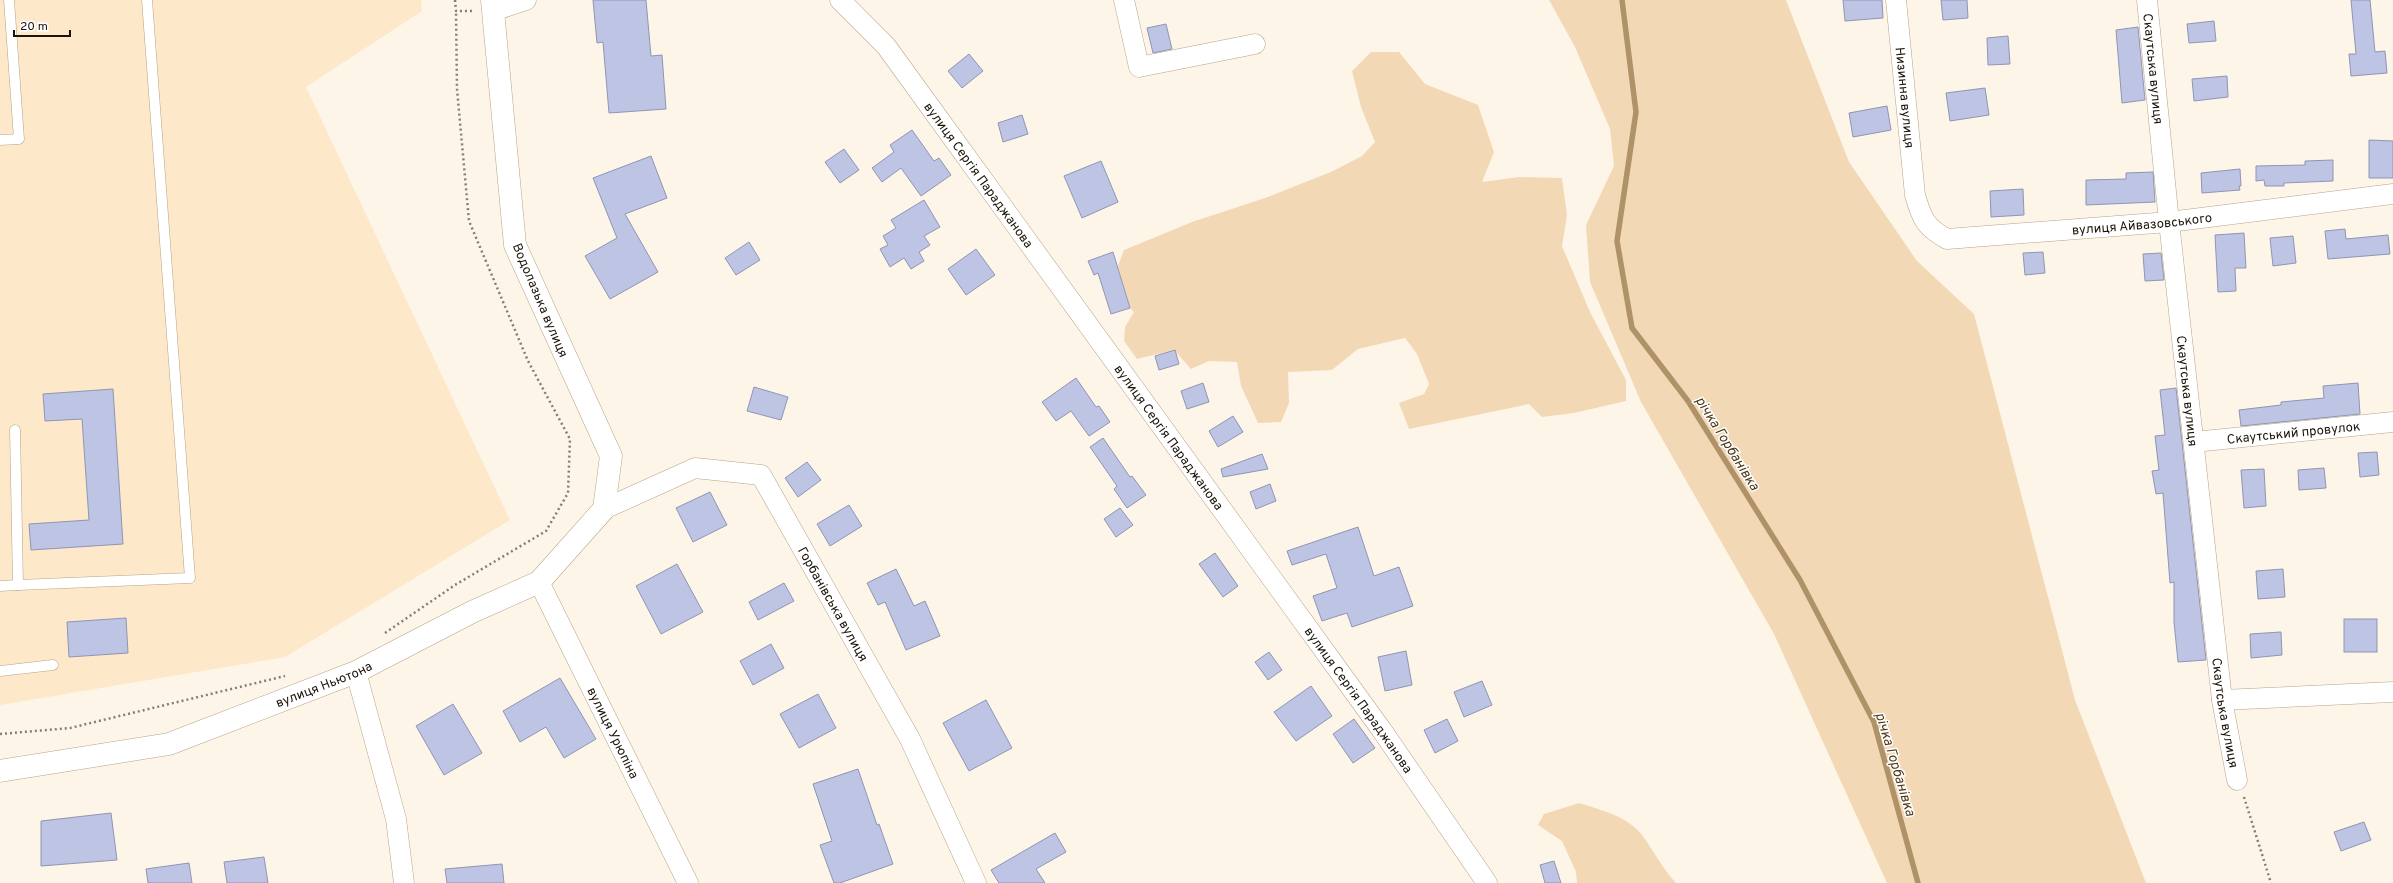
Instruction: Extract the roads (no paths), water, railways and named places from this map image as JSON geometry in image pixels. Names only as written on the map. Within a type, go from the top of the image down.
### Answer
[{"type":"street","points":[[493,5],[526,0]]},
{"type":"street","name":"вулиця Сергія Параджанова","points":[[840,0],[891,52],[1381,729],[1487,883]]},
{"type":"street","points":[[1124,0],[1139,66],[1255,44]]},
{"type":"street","name":"Низинна вулиця","points":[[1896,0],[1915,195]]},
{"type":"street","name":"Скаутська вулиця","points":[[2147,0],[2169,222],[2222,700],[2237,780]]},
{"type":"street","name":"Водолазька вулиця","points":[[493,5],[515,246],[611,456],[604,509]]},
{"type":"street","name":"вулиця Айвазовського","points":[[1915,195],[1921,215],[1930,229],[1947,239],[2169,222],[2393,194]]},
{"type":"street","name":"Скаутський провулок","points":[[2194,442],[2393,422]]},
{"type":"street","name":"Горбанівська вулиця","points":[[604,509],[695,468],[761,475],[910,739],[976,883]]},
{"type":"street","name":"вулиця Ньютона","points":[[0,770],[169,744],[356,672],[472,612],[539,582],[604,509]]},
{"type":"street","name":"вулиця Урюпіна","points":[[539,582],[688,883]]},
{"type":"street","points":[[356,672],[396,819],[404,883]]},
{"type":"street","points":[[2222,700],[2393,692]]},
{"type":"lane","points":[[0,140],[19,139],[9,0]]},
{"type":"lane","points":[[0,586],[190,578],[147,0]]},
{"type":"lane","points":[[15,430],[18,585]]},
{"type":"lane","points":[[0,671],[53,665]]},
{"type":"waterway","name":"річка Горбанівка","points":[[1622,0],[1636,112],[1617,241],[1632,328],[1688,401],[1800,580],[1874,722],[1918,883]]}]
